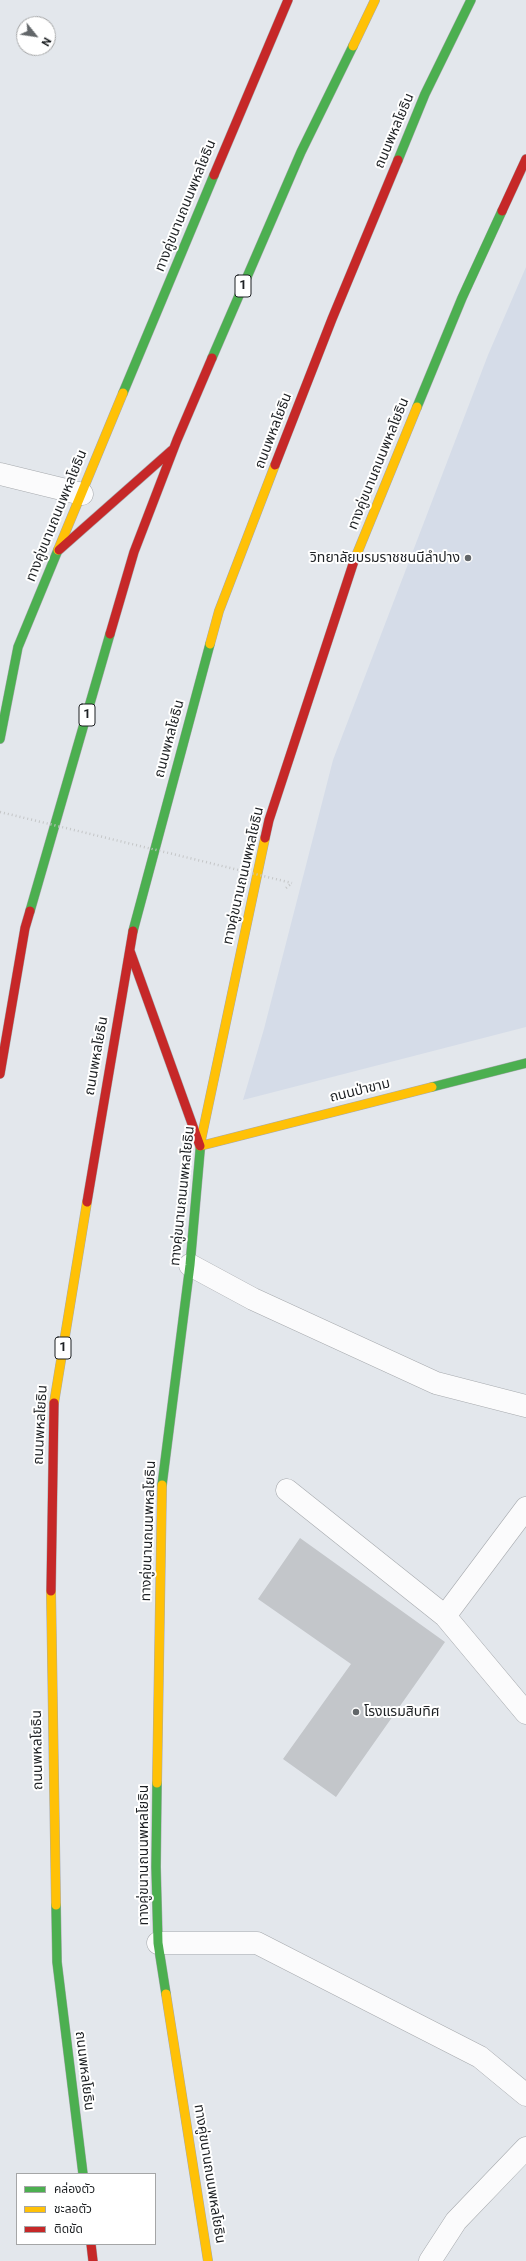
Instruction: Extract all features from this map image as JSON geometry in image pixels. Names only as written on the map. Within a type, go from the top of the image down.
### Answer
[{"type":"main road","name":"ทางคู่ขนานถนนพหลโยธิน","points":[[0,739],[18,647],[280,15],[288,0]]},
{"type":"main road","name":"1","points":[[0,1074],[25,928],[134,552],[174,448],[301,152],[375,0]]},
{"type":"main road","name":"ถนนพหลโยธิน","points":[[83,2173],[57,1962],[50,1622],[54,1400],[130,950],[142,894],[219,612],[332,319],[425,94],[471,0]]},
{"type":"main road","name":"ทางคู่ขนานถนนพหลโยธิน","points":[[208,2261],[158,1943],[156,1867],[162,1480],[190,1265],[200,1146],[270,820],[351,568],[462,298],[526,159]]},
{"type":"main road","points":[[59,550],[174,448]]},
{"type":"main road","points":[[130,950],[200,1146]]},
{"type":"main road","name":"ถนนป่าขาม","points":[[200,1146],[526,1063]]},
{"type":"main road","points":[[91,2245],[93,2261]]},
{"type":"street","points":[[0,474],[82,494]]},
{"type":"street","points":[[190,1265],[253,1299],[436,1383],[526,1406]]},
{"type":"street","points":[[287,1490],[445,1616],[526,1714]]},
{"type":"street","points":[[445,1616],[526,1508]]},
{"type":"street","points":[[158,1943],[257,1943],[480,2058],[526,2095]]},
{"type":"street","points":[[430,2261],[456,2221],[526,2148]]},
{"type":"path","points":[[0,812],[292,883]]},
{"type":"shaded area","name":"วิทยาลัยบรมราชชนนีลำปาง","points":[[526,267],[526,1027],[243,1100],[264,1029],[333,760],[488,355]]},
{"type":"building","name":"โรงแรมสิบทิศ","points":[[300,1538],[445,1642],[336,1797],[283,1759],[351,1664],[258,1599]]},
{"type":"traffic: fast","points":[[398,160],[425,94],[471,0]]},
{"type":"traffic: fast","points":[[212,358],[301,152],[353,46]]},
{"type":"traffic: fast","points":[[123,393],[214,175]]},
{"type":"traffic: fast","points":[[417,407],[462,298],[502,211]]},
{"type":"traffic: fast","points":[[0,739],[18,647],[58,550]]},
{"type":"traffic: fast","points":[[30,911],[110,634]]},
{"type":"traffic: fast","points":[[133,931],[210,644]]},
{"type":"traffic: fast","points":[[432,1087],[526,1063]]},
{"type":"traffic: fast","points":[[162,1485],[190,1265],[201,1140]]},
{"type":"traffic: fast","points":[[157,1783],[156,1867],[158,1943],[166,1994]]},
{"type":"traffic: fast","points":[[56,1905],[57,1962],[83,2173]]},
{"type":"traffic: slow","points":[[353,46],[375,0]]},
{"type":"traffic: slow","points":[[58,550],[123,393]]},
{"type":"traffic: slow","points":[[354,561],[417,407]]},
{"type":"traffic: slow","points":[[210,644],[219,611],[275,465]]},
{"type":"traffic: slow","points":[[201,1140],[265,838]]},
{"type":"traffic: slow","points":[[200,1146],[432,1087]]},
{"type":"traffic: slow","points":[[54,1403],[87,1202]]},
{"type":"traffic: slow","points":[[157,1783],[162,1485]]},
{"type":"traffic: slow","points":[[51,1591],[56,1905]]},
{"type":"traffic: slow","points":[[166,1994],[208,2261]]},
{"type":"traffic: jam","points":[[214,175],[288,0]]},
{"type":"traffic: jam","points":[[502,211],[526,159]]},
{"type":"traffic: jam","points":[[275,465],[332,319],[398,160]]},
{"type":"traffic: jam","points":[[110,634],[134,552],[177,440],[212,358]]},
{"type":"traffic: jam","points":[[59,550],[172,450]]},
{"type":"traffic: jam","points":[[265,838],[269,820],[354,561]]},
{"type":"traffic: jam","points":[[0,1074],[25,928],[30,911]]},
{"type":"traffic: jam","points":[[87,1202],[133,931]]},
{"type":"traffic: jam","points":[[130,951],[200,1146]]},
{"type":"traffic: jam","points":[[51,1591],[54,1403]]},
{"type":"traffic: jam","points":[[91,2245],[93,2261]]},
{"type":"place","name":"วิทยาลัยบรมราชชนนีลำปาง","points":[[468,558]]},
{"type":"place","name":"โรงแรมสิบทิศ","points":[[356,1712]]}]
